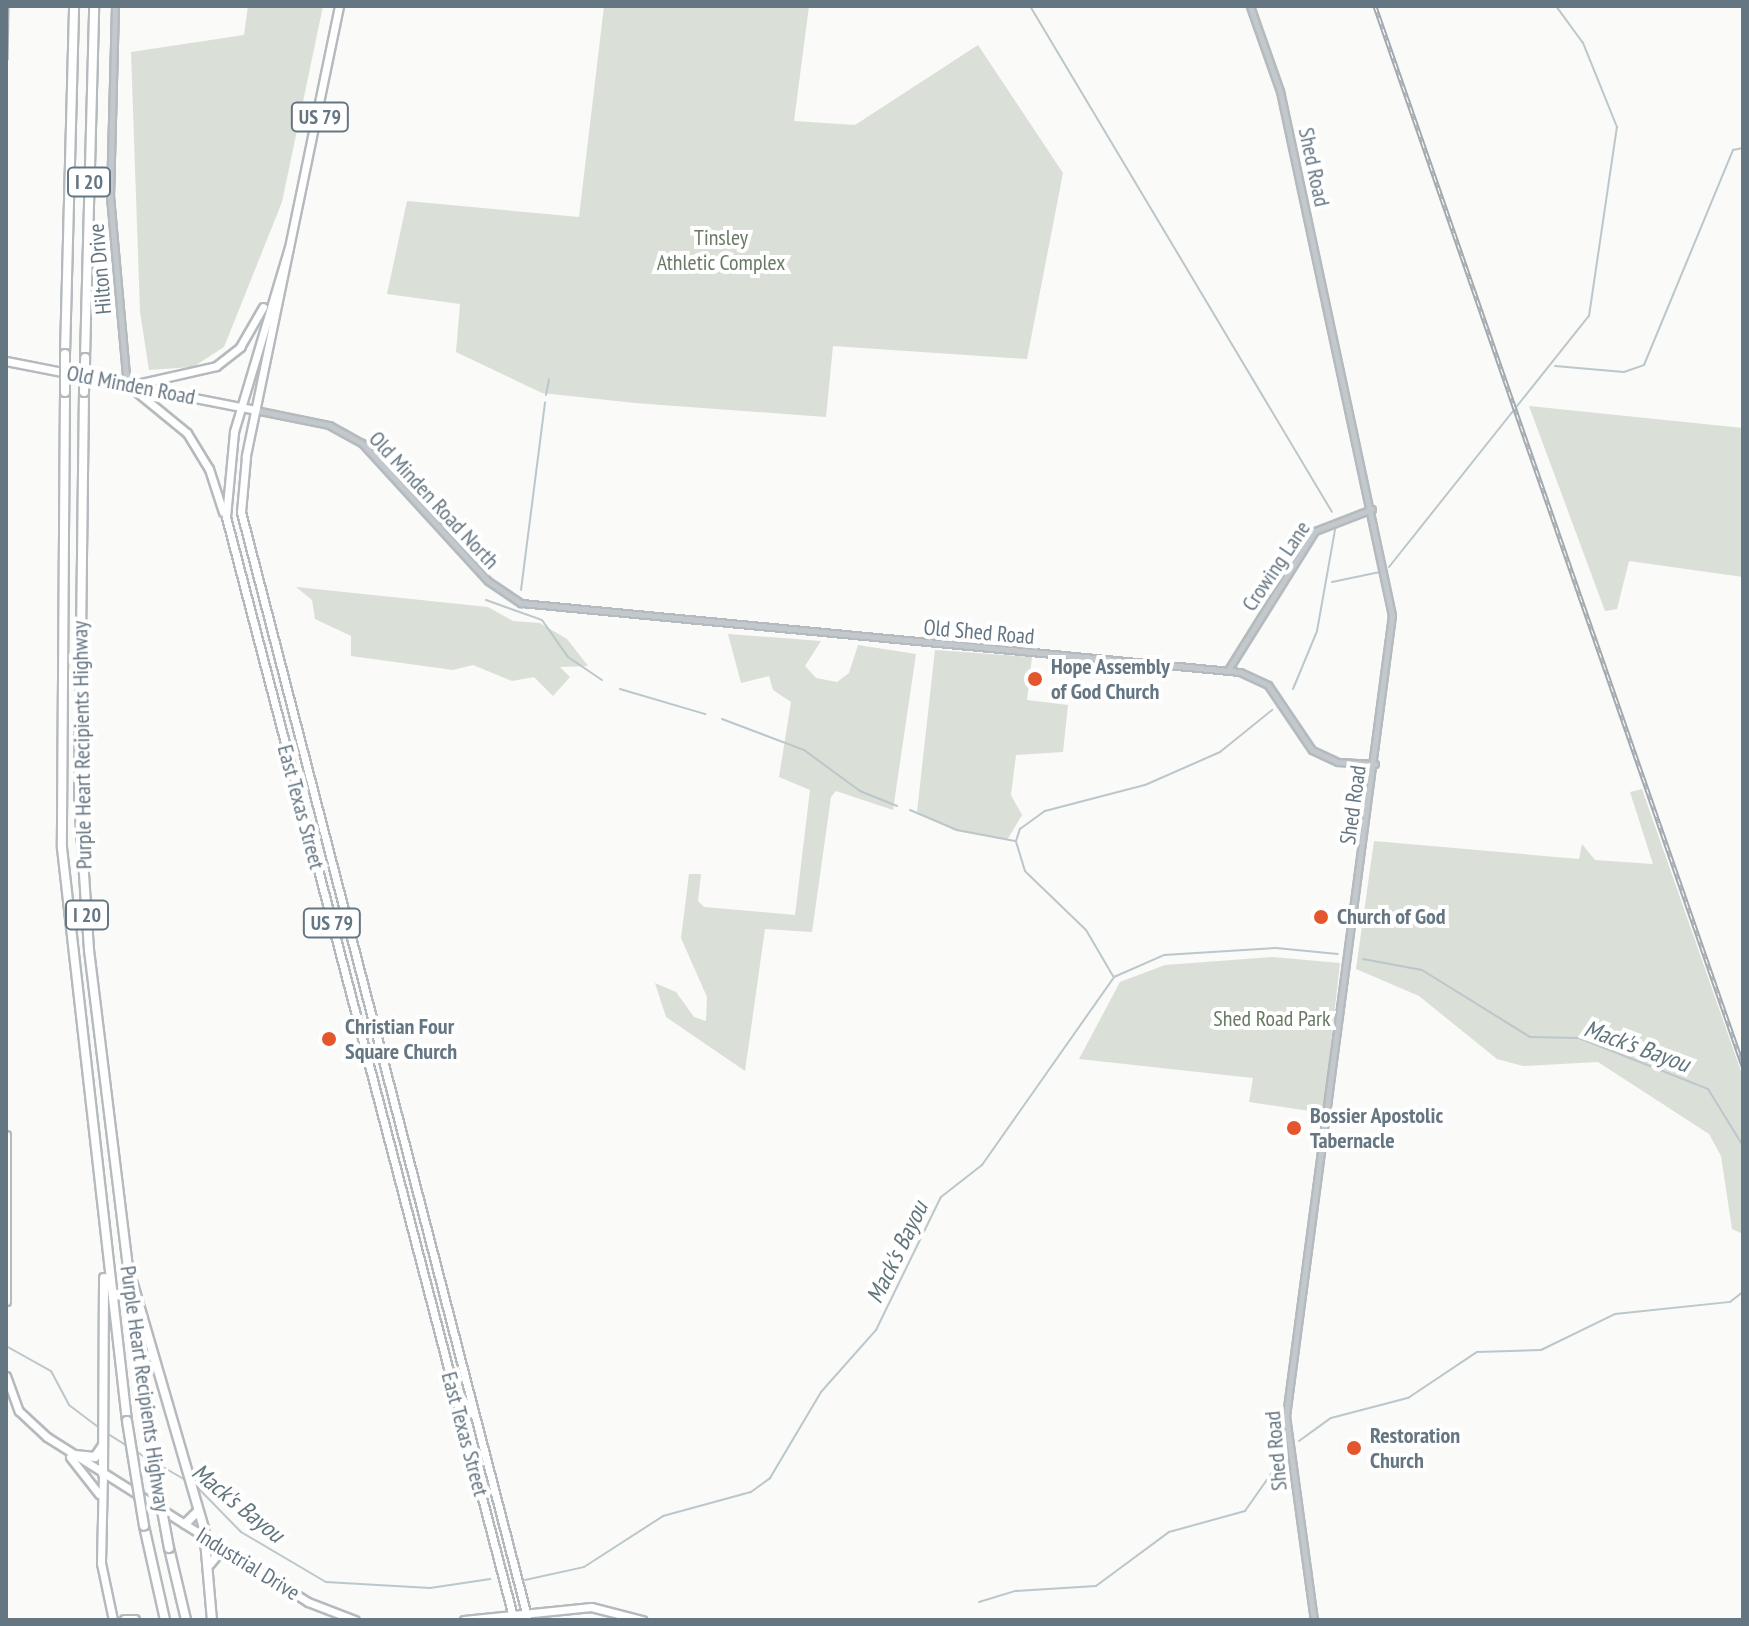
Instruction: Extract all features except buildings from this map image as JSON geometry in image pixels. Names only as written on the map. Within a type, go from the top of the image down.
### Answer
[{"type":"highway","name":"Purple Heart Recipients Highway","points":[[73,6],[65,354],[62,848],[104,1241],[127,1421],[144,1526],[165,1620]]},
{"type":"highway","name":"Purple Heart Recipients Highway","points":[[94,6],[84,392],[79,799],[125,1252],[148,1434],[186,1620]]},
{"type":"highway","points":[[103,1474],[104,1241]]},
{"type":"highway","points":[[125,1252],[205,1537],[212,1620]]},
{"type":"highway","points":[[75,1455],[91,1458],[103,1447]]},
{"type":"highway","points":[[185,1524],[197,1509]]},
{"type":"highway","points":[[209,1573],[215,1556],[235,1556]]},
{"type":"highway","points":[[125,1620],[135,1620]]},
{"type":"main road","name":"East Texas Street","points":[[339,6],[241,487],[249,553],[528,1617]]},
{"type":"main road","name":"East Texas Street","points":[[296,226],[240,407],[225,483],[231,545],[514,1618]]},
{"type":"main road","points":[[127,385],[184,379],[226,360],[255,325],[287,253]]},
{"type":"main road","name":"Old Minden Road","points":[[6,361],[255,410]]},
{"type":"main road","points":[[127,385],[177,422],[200,452],[231,545]]},
{"type":"main road","points":[[6,1135],[6,1301]]},
{"type":"main road","name":"Industrial Drive","points":[[6,1376],[19,1411],[54,1442],[308,1602],[355,1620]]},
{"type":"main road","points":[[54,1442],[90,1475],[101,1499]]},
{"type":"main road","points":[[103,1474],[102,1573],[113,1620]]},
{"type":"main road","points":[[464,1620],[528,1617],[591,1607],[642,1620]]},
{"type":"street","name":"Hilton Drive","points":[[115,6],[110,196],[127,385]]},
{"type":"street","name":"Shed Road","points":[[1250,6],[1280,91],[1372,509],[1392,615],[1375,764],[1286,1416],[1314,1620]]},
{"type":"street","name":"Old Minden Road North","points":[[255,410],[314,420],[353,437],[501,594],[540,607]]},
{"type":"street","name":"Crowing Lane","points":[[1228,670],[1315,531],[1372,509]]},
{"type":"street","name":"Old Shed Road","points":[[540,607],[1228,670],[1268,685],[1312,750],[1375,764]]},
{"type":"green space","points":[[248,6],[323,6],[282,202],[224,347],[193,367],[149,370],[140,312],[131,52],[244,35]]},
{"type":"green space","name":"Tinsley Athletic Complex","points":[[604,6],[809,6],[794,121],[855,125],[978,45],[1063,173],[1027,359],[833,346],[826,417],[542,393],[456,352],[460,304],[387,294],[407,201],[579,217]]},
{"type":"green space","points":[[1529,406],[1743,428],[1743,577],[1629,561],[1617,609],[1605,611]]},
{"type":"green space","points":[[296,587],[488,607],[513,621],[540,623],[567,639],[588,666],[560,667],[570,677],[553,696],[534,677],[512,681],[473,665],[453,670],[351,656],[351,636],[315,619],[312,600]]},
{"type":"green space","points":[[728,634],[821,641],[805,666],[816,678],[837,682],[849,673],[858,645],[916,654],[893,810],[836,791],[831,797],[812,932],[765,929],[745,1071],[666,1017],[655,983],[676,992],[694,1017],[706,1021],[707,997],[681,938],[689,874],[701,874],[698,901],[704,907],[795,915],[810,790],[779,777],[791,702],[773,690],[769,676],[741,683]]},
{"type":"green space","points":[[935,650],[1032,657],[1027,700],[1068,705],[1063,752],[1016,755],[1011,795],[1022,815],[1007,840],[956,831],[917,812]]},
{"type":"green space","points":[[1642,789],[1743,1077],[1743,1234],[1732,1229],[1721,1156],[1709,1134],[1598,1062],[1523,1066],[1497,1059],[1419,996],[1356,969],[1374,841],[1579,859],[1582,844],[1595,860],[1653,864],[1630,792]]},
{"type":"green space","name":"Shed Road Park","points":[[1273,957],[1340,963],[1323,1113],[1249,1102],[1253,1078],[1079,1059],[1120,982],[1165,965]]},
{"type":"waterway","points":[[1030,6],[1332,512]]},
{"type":"waterway","points":[[1389,567],[1589,316],[1617,127],[1583,43],[1556,6]]},
{"type":"waterway","points":[[1555,366],[1624,372],[1644,365],[1733,150],[1743,148]]},
{"type":"waterway","points":[[546,395],[549,379]]},
{"type":"waterway","points":[[521,590],[545,403]]},
{"type":"waterway","points":[[1293,689],[1317,631],[1336,524]]},
{"type":"waterway","points":[[1332,582],[1380,572]]},
{"type":"waterway","points":[[486,600],[542,620],[568,657],[602,680]]},
{"type":"waterway","points":[[620,689],[705,714]]},
{"type":"waterway","points":[[1113,976],[1086,930],[1025,871],[1016,841],[1020,829],[1045,811],[1145,785],[1220,752],[1272,710]]},
{"type":"waterway","points":[[722,719],[804,750],[860,791],[897,806]]},
{"type":"waterway","points":[[910,810],[957,830],[1015,841]]},
{"type":"waterway","name":"Mack's Bayou","points":[[525,1580],[584,1567],[663,1516],[751,1492],[770,1478],[821,1392],[876,1330],[941,1197],[982,1165],[1114,977],[1164,955],[1276,948],[1338,954]]},
{"type":"waterway","name":"Mack's Bayou","points":[[1363,959],[1422,970],[1530,1037],[1579,1038],[1708,1089],[1743,1146]]},
{"type":"waterway","name":"Mack's Bayou","points":[[1299,1441],[1331,1418],[1408,1398],[1477,1352],[1541,1350],[1615,1314],[1730,1302],[1743,1292]]},
{"type":"waterway","name":"Mack's Bayou","points":[[6,1346],[51,1371],[69,1405],[100,1428]]},
{"type":"waterway","name":"Mack's Bayou","points":[[105,1432],[127,1446]]},
{"type":"waterway","name":"Mack's Bayou","points":[[136,1451],[150,1461]]},
{"type":"waterway","name":"Mack's Bayou","points":[[979,1602],[1016,1591],[1096,1586],[1169,1532],[1245,1511],[1280,1461]]},
{"type":"waterway","name":"Mack's Bayou","points":[[156,1463],[187,1481]]},
{"type":"waterway","name":"Mack's Bayou","points":[[196,1486],[241,1532],[326,1582],[430,1588],[490,1579]]},
{"type":"railway","points":[[6,60],[7,6]]},
{"type":"railway","points":[[1375,6],[1743,1066]]},
{"type":"place","name":"Hope Assembly of God Church","points":[[1035,679]]},
{"type":"place","name":"Church of God","points":[[1321,917]]},
{"type":"place","name":"Christian Four Square Church","points":[[329,1039]]},
{"type":"place","name":"Bossier Apostolic Tabernacle","points":[[1294,1128]]},
{"type":"place","name":"Restoration Church","points":[[1354,1448]]}]
